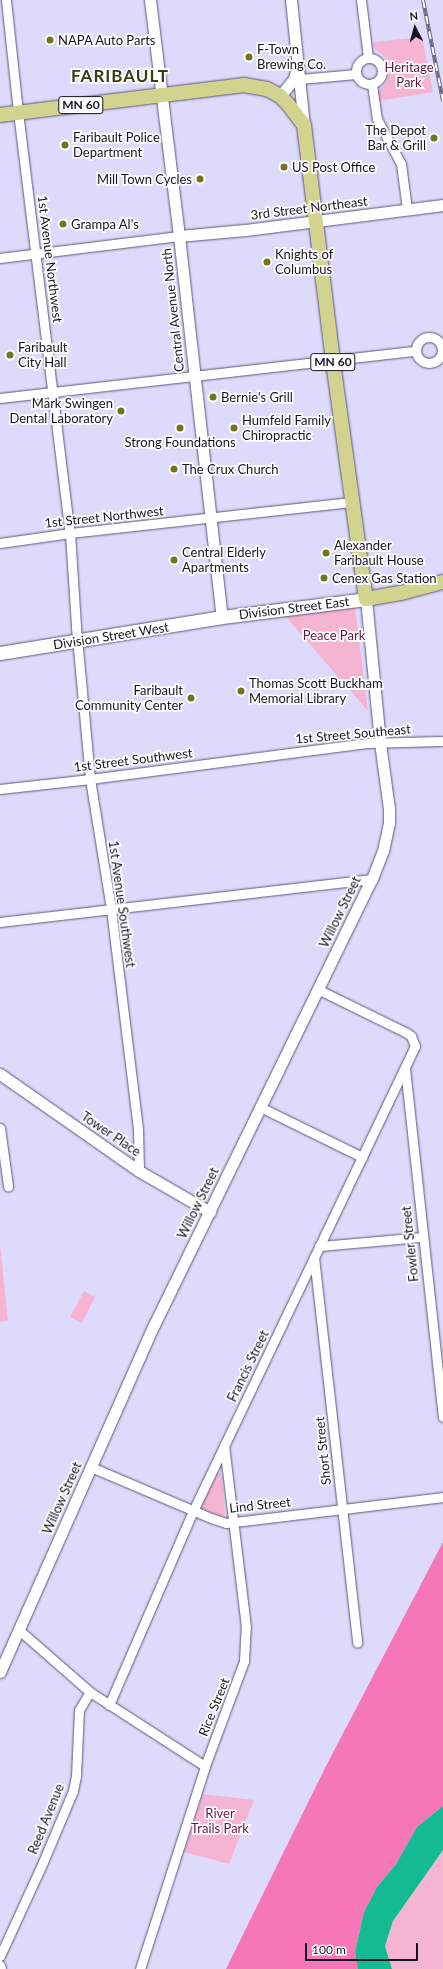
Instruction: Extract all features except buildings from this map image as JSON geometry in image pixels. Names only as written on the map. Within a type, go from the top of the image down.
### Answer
[{"type":"main road","name":"MN 60","points":[[0,115],[244,85],[267,89],[280,96],[293,109],[304,125],[333,362],[366,599]]},
{"type":"main road","points":[[366,599],[401,593],[443,582]]},
{"type":"main road","name":"Division Street East","points":[[222,617],[366,599]]},
{"type":"main road","name":"Division Street West","points":[[0,653],[222,617]]},
{"type":"street","name":"1st Avenue Northwest","points":[[6,0],[18,112],[70,533],[78,641]]},
{"type":"street","name":"Central Avenue North","points":[[150,0],[179,236],[222,617]]},
{"type":"street","points":[[291,0],[304,125]]},
{"type":"street","points":[[361,0],[368,58]]},
{"type":"street","points":[[368,58],[378,62],[382,70],[380,79],[372,84],[363,83],[356,74],[360,63],[368,58]]},
{"type":"street","points":[[280,96],[294,79],[298,62]]},
{"type":"street","points":[[300,79],[356,74]]},
{"type":"street","points":[[372,84],[377,119],[401,164],[407,209]]},
{"type":"street","name":"3rd Street Northeast","points":[[179,236],[245,230],[443,205]]},
{"type":"street","points":[[0,258],[179,236]]},
{"type":"street","points":[[0,398],[333,362],[415,351]]},
{"type":"street","name":"1st Street Northwest","points":[[0,543],[70,533],[210,519],[353,502]]},
{"type":"street","name":"Willow Street","points":[[0,1672],[154,1325],[372,879],[383,851],[389,823],[389,809],[380,742],[366,599]]},
{"type":"street","name":"1st Avenue Southwest","points":[[78,641],[90,779],[110,909],[138,1128],[139,1171]]},
{"type":"street","name":"1st Street Southeast","points":[[268,755],[380,742],[441,740]]},
{"type":"street","name":"1st Street Southwest","points":[[0,789],[90,779],[268,755]]},
{"type":"street","points":[[0,922],[372,879]]},
{"type":"street","name":"Francis Street","points":[[109,1705],[193,1510],[415,1046],[415,1041],[407,1033],[317,990]]},
{"type":"street","name":"Fowler Street","points":[[405,1068],[422,1237],[443,1416]]},
{"type":"street","name":"Tower Place","points":[[0,1074],[139,1171],[210,1212]]},
{"type":"street","points":[[260,1107],[362,1157]]},
{"type":"street","points":[[0,1128],[8,1186]]},
{"type":"street","points":[[319,1246],[422,1237]]},
{"type":"street","name":"Short Street","points":[[314,1257],[357,1643]]},
{"type":"street","name":"Rice Street","points":[[140,1969],[205,1766],[240,1677],[247,1644],[224,1445]]},
{"type":"street","name":"Lind Street","points":[[91,1467],[219,1521],[234,1522],[443,1497]]},
{"type":"street","points":[[19,1630],[90,1692],[205,1766]]},
{"type":"street","name":"Reed Avenue","points":[[1,1952],[43,1862],[73,1791],[76,1776],[79,1710],[90,1692]]},
{"type":"street","points":[[0,1965],[1,1969]]},
{"type":"green space","name":"Heritage Park","points":[[422,37],[433,92],[379,101],[377,93],[386,83],[390,72],[387,59],[374,48],[373,42]]},
{"type":"green space","name":"Peace Park","points":[[355,608],[368,711],[285,616]]},
{"type":"green space","points":[[0,1244],[8,1321],[0,1322]]},
{"type":"green space","points":[[84,1291],[95,1297],[82,1323],[70,1317]]},
{"type":"green space","points":[[216,1472],[220,1473],[222,1476],[225,1514],[221,1517],[200,1508],[200,1505]]},
{"type":"green space","name":"River Trails Park","points":[[203,1794],[254,1800],[229,1864],[184,1852]]},
{"type":"green space","points":[[443,1850],[443,1969],[392,1969],[385,1946],[393,1921]]},
{"type":"shaded area","points":[[443,1542],[443,1806],[417,1827],[396,1864],[377,1887],[364,1912],[355,1952],[358,1969],[226,1969],[325,1768]]},
{"type":"shaded area","points":[[443,1806],[443,1850],[393,1921],[385,1946],[392,1969],[358,1969],[355,1952],[364,1912],[377,1887],[396,1864],[417,1827]]},
{"type":"railway","points":[[423,0],[443,101]]},
{"type":"place","name":"NAPA Auto Parts","points":[[50,40]]},
{"type":"place","name":"F-Town Brewing Co.","points":[[249,57]]},
{"type":"place","name":"The Depot Bar & Grill","points":[[434,138]]},
{"type":"place","name":"Faribault Police Department","points":[[65,145]]},
{"type":"place","name":"US Post Office","points":[[284,167]]},
{"type":"place","name":"Mill Town Cycles","points":[[200,179]]},
{"type":"place","name":"Grampa Al's","points":[[63,224]]},
{"type":"place","name":"Knights of Columbus","points":[[267,262]]},
{"type":"place","name":"Faribault City Hall","points":[[10,355]]},
{"type":"place","name":"Bernie's Grill","points":[[213,397]]},
{"type":"place","name":"Mark Swingen Dental Laboratory","points":[[121,411]]},
{"type":"place","name":"Strong Foundations","points":[[180,428]]},
{"type":"place","name":"Humfeld Family Chiropractic","points":[[234,428]]},
{"type":"place","name":"The Crux Church","points":[[174,469]]},
{"type":"place","name":"Alexander Faribault House","points":[[326,553]]},
{"type":"place","name":"Central Elderly Apartments","points":[[174,560]]},
{"type":"place","name":"Cenex Gas Station","points":[[324,578]]},
{"type":"place","name":"Thomas Scott Buckham Memorial Library","points":[[241,691]]},
{"type":"place","name":"Faribault Community Center","points":[[191,698]]},
{"type":"district","name":"FARIBAULT","points":[[120,76]]}]
